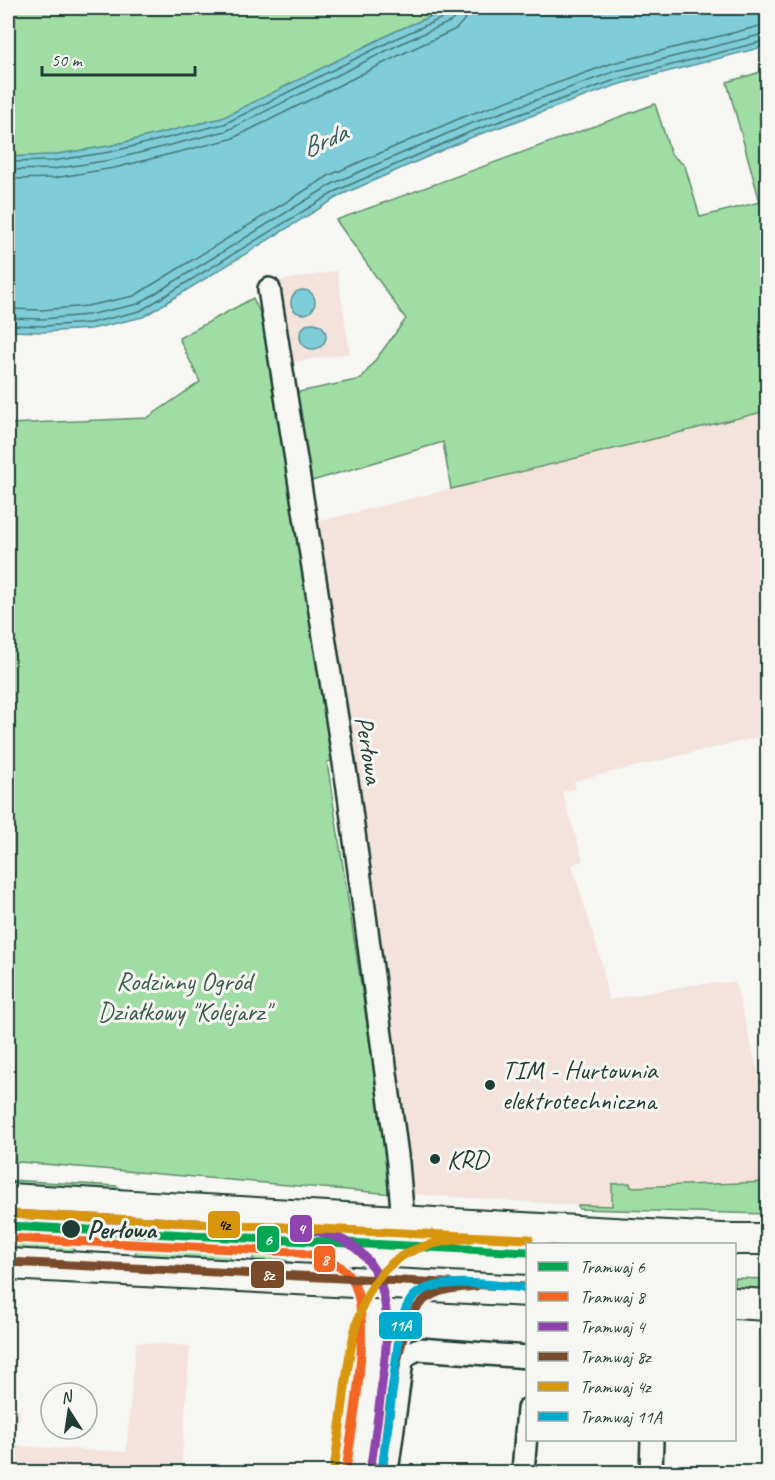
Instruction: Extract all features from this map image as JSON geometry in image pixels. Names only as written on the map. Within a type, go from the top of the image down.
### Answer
[{"type":"main road","points":[[8,1199],[721,1239],[768,1239]]},
{"type":"main road","points":[[8,1264],[526,1291]]},
{"type":"main road","points":[[736,1303],[768,1305]]},
{"type":"street","name":"Perłowa","points":[[269,290],[348,788],[399,1162],[403,1221]]},
{"type":"street","points":[[387,1473],[402,1361],[409,1353],[419,1349],[438,1349],[526,1357]]},
{"type":"street","points":[[523,1473],[526,1435]]},
{"type":"street","points":[[651,1473],[652,1441]]},
{"type":"shaded area","points":[[337,271],[350,353],[286,363],[273,282]]},
{"type":"shaded area","points":[[767,411],[767,735],[574,781],[576,789],[562,792],[583,860],[572,865],[602,964],[608,1000],[691,985],[735,982],[763,1091],[767,1090],[767,1201],[602,1207],[410,1194],[316,522]]},
{"type":"shaded area","points":[[136,1342],[190,1346],[181,1472],[8,1472],[8,1408],[20,1410],[14,1446],[126,1452]]},
{"type":"green space","points":[[8,8],[451,8],[396,31],[222,118],[109,146],[51,155],[8,157]]},
{"type":"green space","points":[[767,70],[767,411],[451,489],[443,442],[312,481],[294,393],[361,379],[406,319],[336,220],[655,104],[671,154],[685,166],[700,217],[760,202],[727,82]]},
{"type":"green space","name":"Rodzinny Ogród Działkowy \"Kolejarz\"","points":[[253,298],[272,339],[336,760],[327,762],[393,1194],[8,1161],[8,424],[147,418],[200,382],[179,338]]},
{"type":"green space","points":[[8,1180],[117,1186],[127,1194],[8,1188]]},
{"type":"green space","points":[[767,1182],[767,1214],[579,1209],[578,1205],[612,1206],[612,1184],[630,1183],[631,1187]]},
{"type":"green space","points":[[255,1222],[484,1236],[484,1244],[254,1233]]},
{"type":"green space","points":[[8,1242],[74,1245],[74,1255],[8,1253]]},
{"type":"green space","points":[[136,1248],[230,1254],[229,1264],[135,1258]]},
{"type":"green space","points":[[253,1255],[277,1258],[300,1265],[253,1266]]},
{"type":"green space","points":[[736,1278],[767,1279],[767,1293],[736,1291]]},
{"type":"water","name":"Brda","points":[[451,8],[767,8],[767,46],[620,84],[472,137],[341,195],[143,317],[91,329],[43,332],[8,331],[8,157],[52,155],[109,146],[222,118],[396,31]]},
{"type":"water","points":[[298,290],[308,290],[315,297],[315,307],[308,314],[298,314],[291,307],[291,297]]},
{"type":"water","points":[[313,323],[322,327],[326,336],[322,345],[313,349],[304,345],[300,336],[304,327]]},
{"type":"tram line","name":"4","points":[[9,1214],[297,1228],[333,1236],[353,1246],[367,1260],[377,1276],[386,1313],[385,1353],[370,1472]]},
{"type":"tram line","name":"4z","points":[[9,1214],[529,1239]]},
{"type":"tram line","name":"6","points":[[8,1226],[526,1252]]},
{"type":"tram line","name":"8","points":[[8,1238],[295,1252],[324,1259],[343,1269],[349,1275],[357,1291],[361,1313],[360,1369],[346,1470]]},
{"type":"tram line","name":"4z","points":[[334,1469],[351,1348],[362,1308],[370,1290],[381,1274],[396,1260],[414,1250],[435,1243],[472,1238]]},
{"type":"tram line","name":"8z","points":[[8,1262],[526,1287]]},
{"type":"tram line","name":"11A","points":[[382,1472],[401,1321],[414,1296],[424,1290],[451,1284],[467,1283],[526,1288]]},
{"type":"tram line","name":"8z","points":[[382,1472],[399,1355],[405,1332],[414,1313],[424,1300],[436,1293],[476,1286]]},
{"type":"place","name":"TIM - Hurtownia elektrotechniczna","points":[[490,1085]]},
{"type":"place","name":"KRD","points":[[435,1159]]},
{"type":"place","name":"Perłowa","points":[[71,1229]]}]
